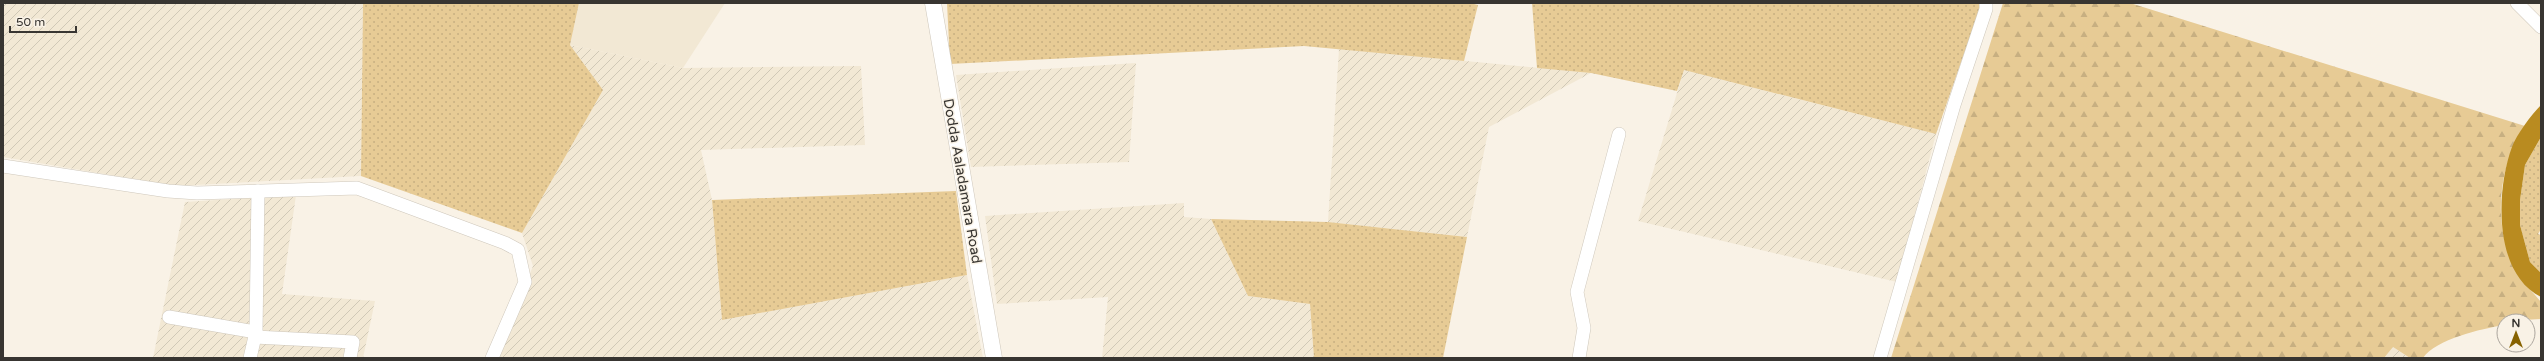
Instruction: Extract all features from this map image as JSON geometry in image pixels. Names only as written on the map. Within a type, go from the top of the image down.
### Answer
[{"type":"main road","name":"Dodda Aaladamara Road","points":[[933,3],[994,358]]},
{"type":"street","points":[[1880,358],[1954,105],[1986,9],[1986,3]]},
{"type":"street","points":[[2517,3],[2541,27]]},
{"type":"street","points":[[1579,358],[1584,328],[1577,292],[1619,134]]},
{"type":"street","points":[[3,166],[168,191],[258,191],[357,188],[505,243],[518,250],[525,282],[492,358]]},
{"type":"street","points":[[250,358],[256,335],[258,191]]},
{"type":"street","points":[[168,317],[256,335],[353,342],[350,358]]},
{"type":"shaded area","points":[[3,3],[363,3],[361,176],[176,186],[3,157]]},
{"type":"shaded area","points":[[579,3],[725,3],[683,68],[570,45]]},
{"type":"shaded area","points":[[570,45],[683,68],[861,66],[865,145],[701,150],[712,200],[722,320],[967,275],[983,358],[496,358],[533,266],[522,233],[603,90]]},
{"type":"shaded area","points":[[1339,49],[1591,73],[1489,127],[1467,237],[1328,222]]},
{"type":"shaded area","points":[[1136,63],[1129,162],[971,167],[956,75]]},
{"type":"shaded area","points":[[1684,70],[1936,134],[1897,282],[1638,221]]},
{"type":"shaded area","points":[[2541,105],[2541,137],[2525,165],[2520,200],[2520,225],[2530,262],[2541,273],[2541,297],[2525,285],[2514,269],[2507,250],[2502,229],[2501,207],[2503,185],[2512,147],[2517,136]]},
{"type":"shaded area","points":[[296,195],[282,294],[375,301],[363,358],[153,358],[185,202]]},
{"type":"shaded area","points":[[1184,203],[1184,217],[1211,219],[1248,296],[1310,304],[1314,358],[1102,358],[1108,297],[997,304],[985,216]]},
{"type":"shaded area","points":[[2393,347],[2410,358],[2384,358]]},
{"type":"green space","points":[[363,3],[579,3],[570,45],[603,90],[522,233],[361,176]]},
{"type":"green space","points":[[947,3],[1470,3],[1478,5],[1464,61],[1304,46],[950,64]]},
{"type":"green space","points":[[1532,3],[1979,3],[1980,8],[1936,134],[1684,70],[1677,91],[1591,73],[1537,68]]},
{"type":"green space","points":[[2003,3],[2130,3],[2525,126],[2515,143],[2503,181],[2501,220],[2504,239],[2510,258],[2519,276],[2541,302],[2541,319],[2536,319],[2536,313],[2496,313],[2496,327],[2472,332],[2448,340],[2429,351],[2423,358],[2410,358],[2393,347],[2384,358],[1891,358]]},
{"type":"green space","points":[[2541,137],[2541,229],[2538,234],[2541,235],[2541,273],[2530,262],[2520,225],[2520,200],[2525,165]]},
{"type":"green space","points":[[956,191],[967,275],[722,320],[712,200]]},
{"type":"green space","points":[[1211,219],[1328,222],[1467,237],[1443,358],[1314,358],[1310,304],[1248,296]]}]
